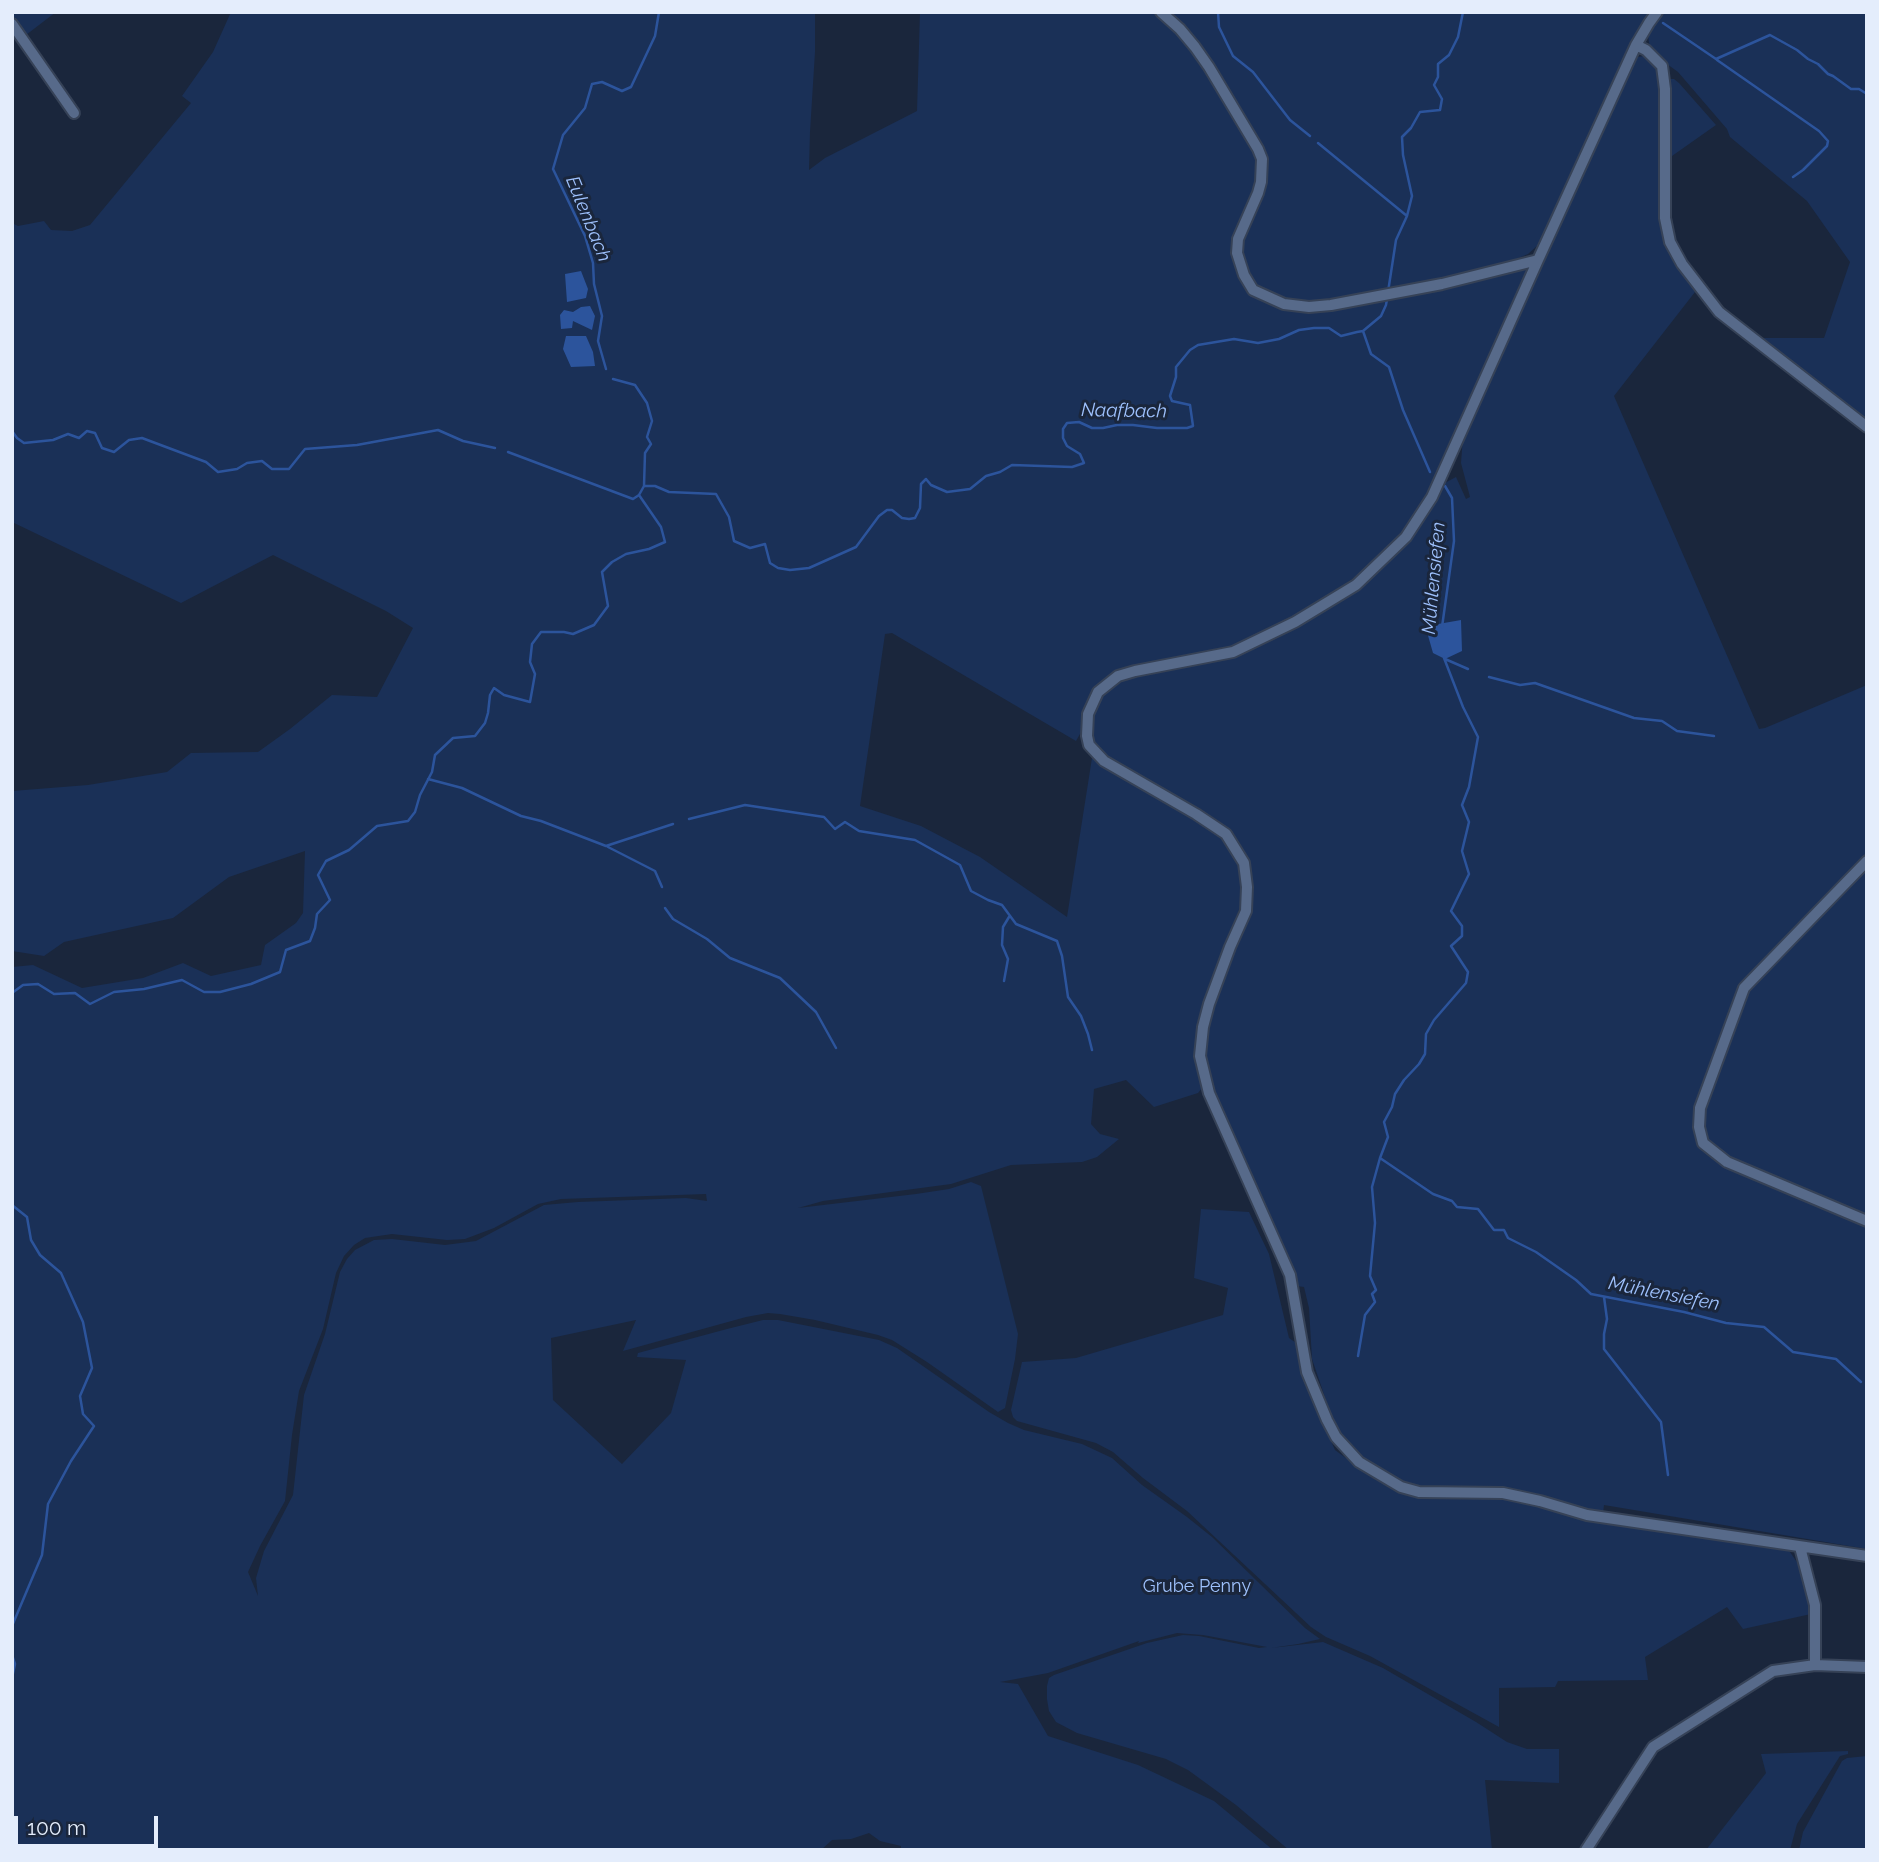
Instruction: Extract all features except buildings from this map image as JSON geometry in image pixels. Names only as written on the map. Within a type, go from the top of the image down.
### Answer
[{"type":"street","points":[[1161,12],[1180,29],[1209,67],[1262,159],[1258,193],[1238,239],[1237,253],[1252,290],[1284,304],[1331,306],[1442,284],[1538,260]]},
{"type":"street","points":[[1657,12],[1636,45],[1432,497],[1406,537],[1356,585],[1295,622],[1246,646],[1233,652],[1118,676],[1098,692],[1088,714],[1087,736],[1089,745],[1104,761],[1226,834],[1244,863],[1246,911],[1209,1004],[1200,1056],[1209,1093],[1290,1275],[1307,1372],[1336,1437],[1359,1462],[1401,1487],[1419,1492],[1503,1493],[1587,1515],[1867,1556]]},
{"type":"street","points":[[12,24],[74,113]]},
{"type":"street","points":[[1636,45],[1646,50],[1662,66],[1665,89],[1665,218],[1671,242],[1682,264],[1719,312],[1867,427]]},
{"type":"street","points":[[1867,861],[1744,988],[1700,1108],[1699,1127],[1703,1143],[1727,1162],[1867,1221]]},
{"type":"street","points":[[1800,1546],[1815,1605],[1815,1665]]},
{"type":"street","points":[[1586,1850],[1653,1747],[1773,1671],[1815,1665],[1867,1667]]},
{"type":"green space","points":[[12,12],[56,12],[22,38],[12,24]]},
{"type":"green space","name":"Grube Penny","points":[[231,12],[815,12],[809,170],[825,158],[917,111],[920,12],[1655,12],[1547,233],[1538,245],[1528,254],[1514,260],[1400,289],[1524,268],[1527,272],[1422,504],[1407,529],[1368,568],[1328,596],[1250,641],[1147,663],[1113,675],[1076,741],[892,633],[885,634],[860,806],[921,826],[980,857],[1067,917],[1092,758],[1171,802],[1221,835],[1241,867],[1244,880],[1241,905],[1209,985],[1197,1027],[1196,1055],[1202,1082],[1198,1093],[1154,1107],[1126,1080],[1094,1089],[1091,1124],[1100,1134],[1119,1139],[1097,1157],[1082,1162],[1011,1165],[951,1184],[823,1201],[798,1208],[916,1194],[949,1189],[971,1182],[981,1186],[1018,1334],[1005,1408],[998,1412],[892,1340],[780,1314],[746,1317],[623,1351],[636,1320],[551,1338],[553,1400],[622,1464],[671,1413],[686,1360],[637,1357],[638,1353],[763,1320],[778,1320],[879,1340],[897,1348],[1008,1423],[1024,1430],[1082,1444],[1112,1458],[1142,1485],[1212,1537],[1305,1628],[1320,1639],[1271,1648],[1323,1642],[1383,1668],[1507,1742],[1527,1749],[1559,1749],[1559,1783],[1485,1780],[1492,1850],[1289,1850],[1236,1805],[1188,1770],[1166,1759],[1077,1733],[1056,1722],[1049,1711],[1047,1699],[1049,1678],[1054,1675],[1147,1643],[1183,1635],[1259,1648],[1267,1647],[1203,1635],[1177,1633],[1138,1643],[1139,1641],[1048,1673],[1000,1682],[1018,1684],[1048,1736],[1138,1765],[1214,1801],[1273,1850],[901,1850],[901,1846],[880,1841],[869,1833],[851,1839],[832,1840],[821,1850],[12,1850],[12,967],[33,965],[82,988],[143,978],[183,963],[211,976],[261,965],[265,945],[296,923],[303,913],[305,851],[229,877],[173,918],[64,942],[44,956],[12,951],[12,791],[88,785],[167,772],[191,753],[258,752],[332,695],[377,697],[413,628],[386,611],[273,555],[181,603],[12,522],[12,223],[18,226],[44,221],[51,230],[72,231],[90,225],[191,103],[182,96],[213,52]],"holes":[[[706,1194],[707,1201],[686,1198],[544,1205],[476,1241],[445,1245],[392,1239],[374,1240],[355,1250],[340,1272],[325,1334],[304,1395],[293,1495],[264,1551],[256,1578],[258,1596],[248,1572],[285,1501],[299,1391],[323,1329],[336,1273],[344,1256],[354,1245],[365,1238],[392,1234],[447,1240],[465,1239],[494,1228],[538,1204],[561,1199]]]},
{"type":"green space","points":[[1662,12],[1867,12],[1867,421],[1763,338],[1824,338],[1850,262],[1807,201],[1730,137],[1727,129],[1678,72],[1650,49],[1649,27]]},
{"type":"green space","points":[[1644,56],[1655,66],[1661,80],[1662,215],[1695,292],[1614,396],[1759,729],[1867,685],[1867,857],[1755,974],[1743,1002],[1756,981],[1867,864],[1867,1549],[1604,1505],[1603,1513],[1544,1497],[1412,1486],[1365,1460],[1342,1437],[1331,1415],[1312,1359],[1309,1308],[1304,1287],[1297,1286],[1208,1079],[1204,1057],[1204,1034],[1251,895],[1249,865],[1229,831],[1217,820],[1102,753],[1090,728],[1093,711],[1100,696],[1125,678],[1221,657],[1365,579],[1443,484],[1456,477],[1466,499],[1470,497],[1461,463],[1463,437],[1634,60]]},
{"type":"green space","points":[[1668,80],[1679,83],[1716,125],[1672,156],[1667,156]]},
{"type":"green space","points":[[1201,1209],[1249,1212],[1269,1254],[1289,1338],[1299,1345],[1320,1416],[1335,1450],[1373,1478],[1395,1490],[1419,1495],[1505,1497],[1580,1518],[1621,1526],[1780,1545],[1790,1552],[1801,1568],[1811,1601],[1811,1614],[1743,1629],[1727,1607],[1645,1657],[1648,1680],[1558,1681],[1555,1687],[1499,1688],[1499,1727],[1370,1656],[1326,1637],[1311,1627],[1187,1511],[1113,1452],[1096,1443],[1017,1421],[1013,1417],[1011,1410],[1022,1362],[1076,1358],[1223,1315],[1228,1288],[1194,1278]]},
{"type":"green space","points":[[1848,1751],[1848,1754],[1840,1756],[1797,1824],[1790,1850],[1706,1850],[1766,1773],[1761,1754]]},
{"type":"green space","points":[[1867,1756],[1867,1850],[1799,1850],[1803,1832],[1842,1761]]},
{"type":"water","points":[[581,271],[588,289],[586,298],[567,302],[565,274]]},
{"type":"water","points":[[590,306],[595,316],[592,330],[573,321],[572,328],[561,329],[560,315],[564,310],[573,312]]},
{"type":"water","points":[[566,336],[586,336],[593,352],[595,366],[571,367],[563,349]]},
{"type":"water","points":[[1461,620],[1462,651],[1445,659],[1433,653],[1427,626]]},
{"type":"waterway","name":"Eulenbach","points":[[606,369],[598,341],[602,316],[594,284],[593,263],[585,236],[553,169],[563,135],[585,108],[592,84],[602,82],[622,91],[631,87],[655,36],[659,12]]},
{"type":"waterway","points":[[1218,12],[1219,27],[1233,56],[1253,72],[1290,120],[1310,136]]},
{"type":"waterway","name":"Naafbach","points":[[1388,292],[1396,240],[1407,216],[1412,196],[1402,137],[1420,112],[1440,110],[1442,99],[1434,85],[1438,77],[1438,64],[1449,55],[1458,37],[1463,12]]},
{"type":"waterway","points":[[1663,23],[1716,59],[1770,35],[1797,50],[1851,89],[1859,89],[1867,94]]},
{"type":"waterway","points":[[1717,60],[1819,131],[1828,141],[1827,146],[1793,177]]},
{"type":"waterway","points":[[1318,143],[1407,216]]},
{"type":"waterway","name":"Naafbach","points":[[12,993],[23,985],[38,984],[54,994],[75,993],[90,1004],[114,992],[144,989],[182,980],[204,992],[220,992],[251,984],[280,972],[286,950],[310,941],[317,914],[330,900],[318,875],[326,861],[349,850],[377,826],[408,821],[415,812],[432,772],[435,755],[453,738],[475,736],[485,723],[490,695],[494,688],[504,695],[530,702],[535,674],[530,662],[532,644],[541,632],[573,634],[594,625],[608,606],[602,572],[626,554],[665,542],[661,527],[639,495],[644,486],[655,486],[669,492],[716,494],[729,517],[734,541],[750,548],[765,544],[770,563],[778,568],[809,568],[856,547],[879,516],[887,510],[892,510],[902,518],[915,518],[920,508],[921,484],[926,479],[931,485],[947,492],[970,489],[986,476],[1012,465],[1072,467],[1084,463],[1080,454],[1067,446],[1063,438],[1063,429],[1067,423],[1079,422],[1092,428],[1117,425],[1157,428],[1193,426],[1190,405],[1172,401],[1170,396],[1176,367],[1190,350],[1198,345],[1234,339],[1258,343],[1314,328],[1329,328],[1341,336],[1363,331],[1381,316],[1387,299]]},
{"type":"waterway","name":"Mühlensiefen","points":[[1363,331],[1371,354],[1389,367],[1403,410],[1430,472]]},
{"type":"waterway","name":"Eulenbach","points":[[613,379],[635,385],[647,403],[652,421],[647,437],[651,444],[645,453],[644,486]]},
{"type":"waterway","points":[[12,431],[24,443],[53,440],[68,434],[79,438],[87,431],[95,433],[102,448],[114,452],[129,440],[142,438],[206,462],[218,472],[262,461],[272,469],[289,469],[305,449],[357,445],[438,430],[463,441],[495,448]]},
{"type":"waterway","points":[[508,452],[633,499],[639,495]]},
{"type":"waterway","name":"Mühlensiefen","points":[[1442,627],[1454,541],[1452,498],[1445,486]]},
{"type":"waterway","name":"Mühlensiefen","points":[[1444,658],[1478,737],[1469,787],[1462,805],[1469,822],[1462,851],[1469,874],[1451,911],[1462,926],[1462,936],[1451,946],[1468,972],[1466,983],[1434,1020],[1426,1034],[1425,1054],[1395,1094],[1384,1122],[1388,1137],[1380,1158],[1433,1194],[1452,1201],[1457,1207],[1478,1209],[1494,1230],[1504,1230],[1508,1238],[1536,1252],[1591,1294],[1726,1323],[1764,1327],[1793,1352],[1836,1359],[1861,1382]]},
{"type":"waterway","points":[[1445,659],[1468,669]]},
{"type":"waterway","points":[[1489,677],[1520,685],[1535,683],[1634,718],[1662,721],[1677,731],[1714,736]]},
{"type":"waterway","points":[[428,779],[462,788],[521,816],[606,846],[673,824]]},
{"type":"waterway","points":[[689,819],[745,805],[824,817],[835,829],[845,822],[859,831],[915,840],[960,865],[971,891],[1002,905],[1016,924],[1057,941],[1068,997],[1081,1016],[1092,1050]]},
{"type":"waterway","points":[[608,847],[655,871],[662,887]]},
{"type":"waterway","points":[[665,908],[673,919],[707,939],[730,958],[780,978],[816,1012],[836,1048]]},
{"type":"waterway","points":[[1004,981],[1008,959],[1002,945],[1003,927],[1009,917]]},
{"type":"waterway","points":[[1358,1356],[1365,1315],[1375,1302],[1372,1294],[1376,1290],[1370,1276],[1375,1223],[1372,1187],[1380,1158]]},
{"type":"waterway","name":"Naafbach","points":[[12,1205],[27,1217],[31,1240],[40,1255],[61,1273],[83,1322],[92,1368],[80,1396],[83,1414],[94,1426],[48,1504],[42,1555],[12,1626]]},
{"type":"waterway","points":[[1604,1297],[1607,1319],[1604,1349],[1661,1422],[1668,1475]]},
{"type":"waterway","name":"Naafbach","points":[[12,1655],[15,1664],[12,1678]]}]
